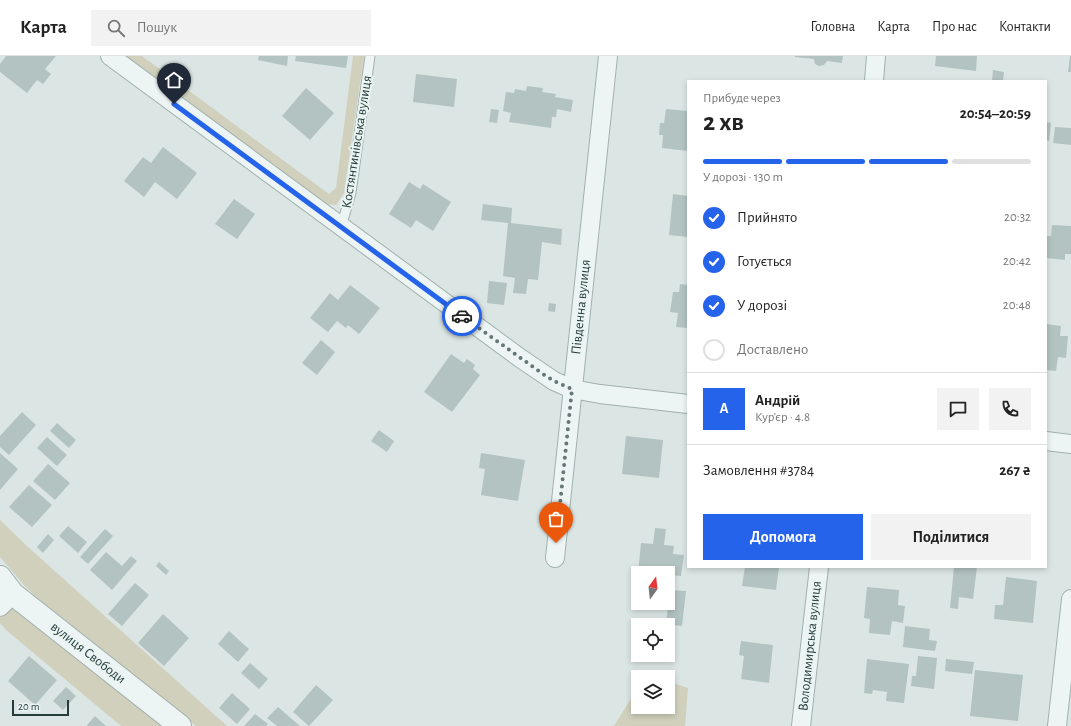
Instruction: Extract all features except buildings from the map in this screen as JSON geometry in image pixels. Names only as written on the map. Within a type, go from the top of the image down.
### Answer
[{"type":"street","name":"Костянтинівська вулиця","points":[[110,56],[341,227],[520,358],[554,381],[572,389],[600,394],[687,404]]},
{"type":"street","name":"Південна вулиця","points":[[555,558],[608,56]]},
{"type":"street","points":[[874,80],[876,56]]},
{"type":"street","points":[[1047,441],[1071,444]]},
{"type":"street","name":"Володимирська вулиця","points":[[801,726],[819,568]]},
{"type":"street","name":"вулиця Свободи","points":[[0,577],[7,601],[180,726]]},
{"type":"street","points":[[1057,726],[1071,599]]},
{"type":"lane","name":"Костянтинівська вулиця","points":[[341,227],[352,187],[370,56]]},
{"type":"green space","points":[[125,56],[142,56],[329,194],[336,188],[353,56],[364,56],[344,193],[336,205],[326,204]]},
{"type":"green space","points":[[0,520],[227,726],[196,726],[41,602],[0,557]]},
{"type":"green space","points":[[13,606],[166,726],[121,726],[6,630],[0,623],[0,618]]},
{"type":"green space","points":[[675,684],[688,688],[685,726],[614,726],[631,698],[631,714],[675,714]]},
{"type":"way so far","points":[[462,316],[543,374],[572,389],[556,543]]},
{"type":"route","points":[[174,104],[462,316]]}]
